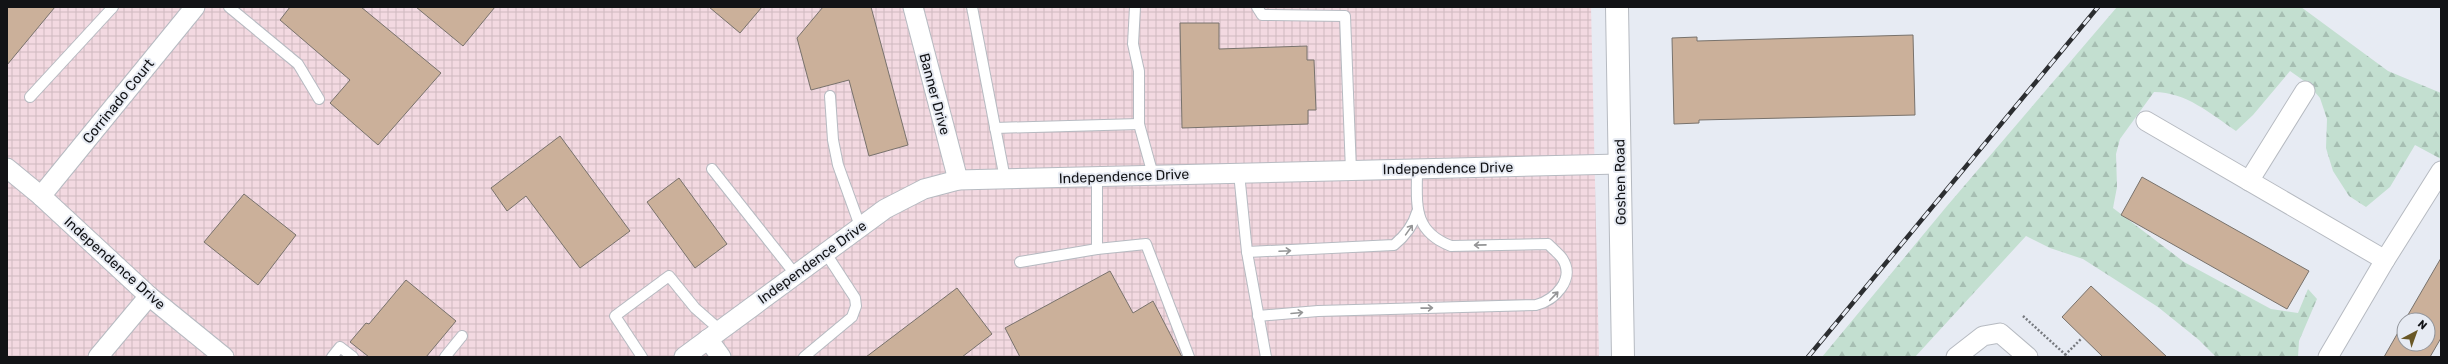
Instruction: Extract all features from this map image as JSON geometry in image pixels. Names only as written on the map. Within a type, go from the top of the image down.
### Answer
[{"type":"main road","name":"Goshen Road","points":[[1617,7],[1623,357]]},
{"type":"street","name":"Corrinado Court","points":[[41,196],[196,7]]},
{"type":"street","name":"Banner Drive","points":[[913,7],[958,180]]},
{"type":"street","points":[[2249,181],[2305,91]]},
{"type":"street","points":[[2146,121],[2385,260]]},
{"type":"street","name":"Independence Drive","points":[[684,357],[885,209],[924,189],[958,180],[1097,178],[1153,175],[1619,164]]},
{"type":"street","name":"Independence Drive","points":[[7,169],[41,196],[149,296],[224,357]]},
{"type":"street","points":[[2328,357],[2385,260],[2441,172]]},
{"type":"street","points":[[98,357],[149,296]]},
{"type":"street","points":[[1956,357],[1983,336],[2000,333],[2028,357]]},
{"type":"street","points":[[714,335],[721,357]]},
{"type":"lane","points":[[30,97],[113,7]]},
{"type":"lane","points":[[229,7],[298,64],[320,99]]},
{"type":"lane","points":[[972,7],[1004,179]]},
{"type":"lane","points":[[1135,7],[1133,44],[1138,71],[1139,124],[1153,175]]},
{"type":"lane","points":[[1257,7],[1262,15],[1345,16],[1351,171]]},
{"type":"lane","points":[[830,96],[833,140],[838,165],[860,226]]},
{"type":"lane","points":[[995,128],[1139,124]]},
{"type":"lane","points":[[712,169],[795,274]]},
{"type":"lane","points":[[1246,252],[1394,245],[1404,237],[1414,223],[1417,212],[1417,169]]},
{"type":"lane","points":[[1239,173],[1246,252],[1266,357]]},
{"type":"lane","points":[[1096,249],[1097,178]]},
{"type":"lane","points":[[1258,316],[1318,311],[1536,306],[1548,302],[1561,289],[1567,276],[1563,259],[1548,244],[1451,246],[1438,241],[1426,228],[1417,212]]},
{"type":"lane","points":[[1020,262],[1096,249],[1146,244],[1189,357]]},
{"type":"lane","points":[[804,357],[852,317],[856,306],[854,298],[825,252]]},
{"type":"lane","points":[[642,357],[615,316],[669,276],[695,308],[714,335]]},
{"type":"lane","points":[[445,357],[462,336]]},
{"type":"lane","points":[[332,357],[340,347],[353,357]]},
{"type":"path","points":[[2024,316],[2066,356],[2081,339]]},
{"type":"shaded area","points":[[7,7],[1591,7],[1599,357],[7,357]]},
{"type":"green space","points":[[2117,7],[2301,7],[2388,71],[2441,93],[2441,159],[2415,145],[2390,187],[2366,207],[2349,196],[2333,171],[2326,148],[2327,119],[2320,98],[2307,83],[2290,71],[2253,115],[2236,131],[2198,105],[2177,96],[2154,92],[2120,139],[2116,154],[2117,187],[2113,208],[2184,262],[2271,309],[2298,313],[2308,289],[2317,299],[2299,341],[2298,357],[2216,357],[2199,340],[2158,307],[2083,259],[2050,248],[2026,236],[1915,357],[1822,357],[1947,206]]},
{"type":"building","points":[[7,7],[55,7],[7,65]]},
{"type":"building","points":[[290,7],[361,7],[441,73],[378,145],[330,103],[350,80],[280,20]]},
{"type":"building","points":[[416,7],[495,7],[463,46]]},
{"type":"building","points":[[709,7],[762,7],[740,33]]},
{"type":"building","points":[[823,7],[871,7],[908,145],[869,156],[849,80],[811,90],[797,38]]},
{"type":"building","points":[[1180,23],[1219,23],[1219,49],[1307,46],[1307,60],[1314,60],[1316,110],[1308,110],[1308,124],[1182,128]]},
{"type":"building","points":[[1913,35],[1915,115],[1699,120],[1699,123],[1674,124],[1672,38],[1697,37],[1697,41]]},
{"type":"building","points":[[560,136],[630,231],[580,268],[526,196],[507,211],[491,188]]},
{"type":"building","points":[[2142,177],[2309,271],[2287,309],[2121,215]]},
{"type":"building","points":[[679,178],[727,244],[695,268],[647,202]]},
{"type":"building","points":[[244,194],[296,235],[258,285],[204,242]]},
{"type":"building","points":[[2441,258],[2441,338],[2436,347],[2436,312],[2410,312]]},
{"type":"building","points":[[1110,271],[1133,313],[1153,301],[1182,357],[1020,357],[1005,328]]},
{"type":"building","points":[[406,280],[456,321],[426,357],[369,357],[350,342],[366,323],[369,324]]},
{"type":"building","points":[[2091,286],[2167,357],[2103,357],[2062,317]]},
{"type":"building","points":[[957,288],[992,334],[962,357],[866,357]]},
{"type":"building","points":[[2396,336],[2396,352],[2433,352],[2430,357],[2384,357]]},
{"type":"railway","points":[[1808,357],[2098,7]]}]
